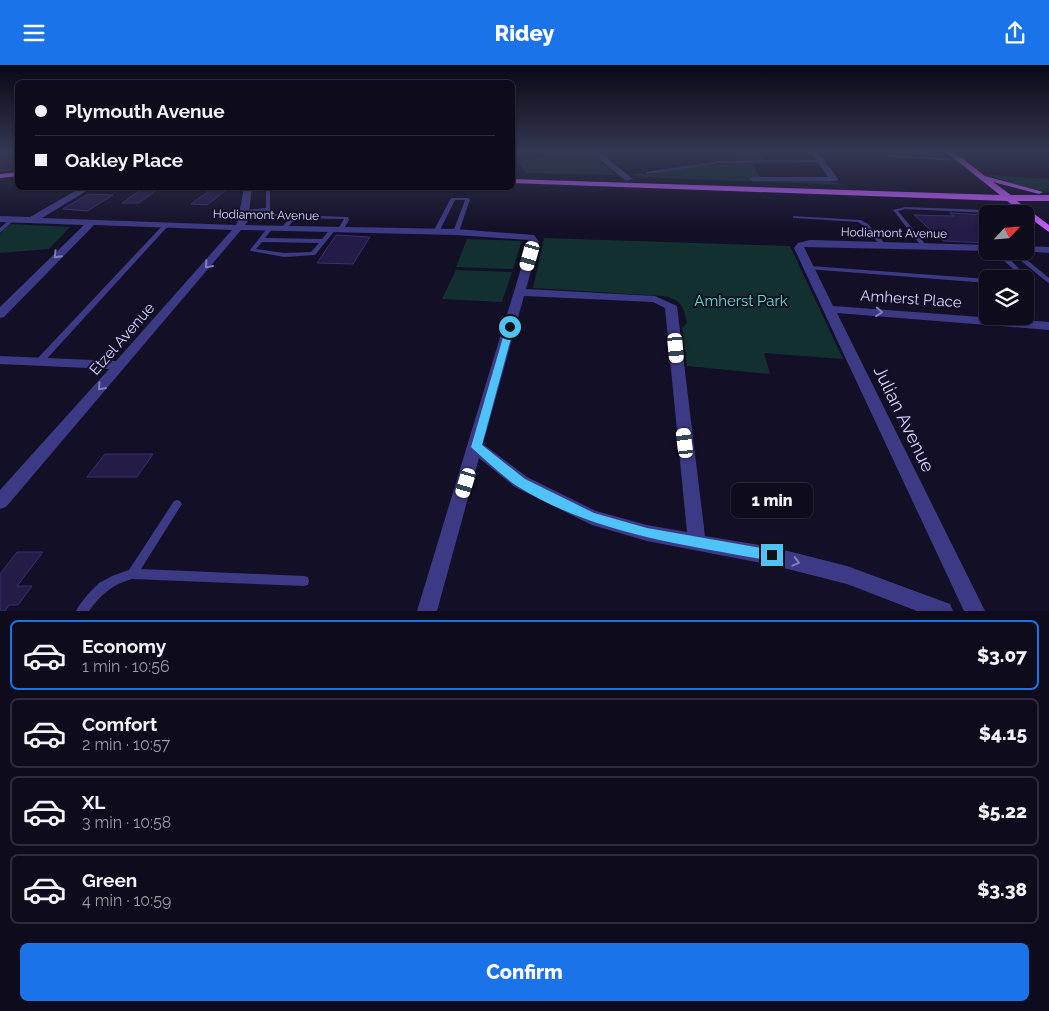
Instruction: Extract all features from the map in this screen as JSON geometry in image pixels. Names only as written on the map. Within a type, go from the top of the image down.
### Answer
[{"type":"main road","points":[[585,177],[966,192],[1008,197]]},
{"type":"main road","points":[[981,177],[1016,205]]},
{"type":"main road","points":[[986,177],[1049,194]]},
{"type":"main road","points":[[0,181],[15,179]]},
{"type":"main road","points":[[515,181],[954,197],[1049,198]]},
{"type":"main road","points":[[954,197],[999,205]]},
{"type":"main road","points":[[1034,212],[1049,204]]},
{"type":"main road","points":[[1034,219],[1049,229]]},
{"type":"street","points":[[753,179],[834,179],[833,177]]},
{"type":"street","points":[[32,220],[84,190]]},
{"type":"street","name":"Etzel Avenue","points":[[0,502],[239,227],[245,211],[248,190]]},
{"type":"street","name":"Hodiamont Avenue","points":[[0,219],[456,232],[531,237],[534,241],[520,293]]},
{"type":"street","points":[[0,314],[92,222]]},
{"type":"street","name":"Hodiamont Avenue","points":[[800,245],[810,243],[979,248]]},
{"type":"street","name":"Julian Avenue","points":[[800,245],[799,248],[975,611]]},
{"type":"street","points":[[1034,249],[1049,250]]},
{"type":"street","points":[[427,611],[520,293],[655,299],[668,303],[672,310],[680,404],[697,542]]},
{"type":"street","name":"Amherst Place","points":[[830,309],[1049,326]]},
{"type":"street","points":[[0,360],[121,365]]},
{"type":"street","points":[[476,447],[521,482],[592,517],[647,533],[772,555],[847,575],[943,611]]},
{"type":"lane","points":[[268,191],[270,215],[346,218],[347,220],[323,241],[312,254],[284,255],[253,250],[270,228]]},
{"type":"lane","points":[[436,232],[453,199],[470,199],[456,232]]},
{"type":"lane","points":[[924,246],[895,210],[905,208],[979,211]]},
{"type":"lane","points":[[245,211],[268,209]]},
{"type":"lane","points":[[284,228],[295,216]]},
{"type":"lane","points":[[795,217],[859,221],[866,225],[883,245]]},
{"type":"lane","points":[[0,231],[12,220]]},
{"type":"lane","points":[[40,361],[166,225]]},
{"type":"lane","points":[[260,240],[323,241]]},
{"type":"lane","points":[[1006,260],[1018,270]]},
{"type":"lane","points":[[1023,260],[1049,281]]},
{"type":"lane","points":[[810,268],[979,280]]},
{"type":"lane","points":[[132,574],[177,504]]},
{"type":"lane","points":[[82,611],[104,584],[118,577],[132,574],[304,581]]},
{"type":"green space","points":[[651,177],[760,177],[762,180],[830,181],[843,185]]},
{"type":"green space","points":[[996,177],[1049,179],[1049,192],[1024,188]]},
{"type":"green space","points":[[10,224],[70,227],[49,249],[0,253],[0,234]]},
{"type":"green space","name":"Amherst Park","points":[[544,238],[790,246],[843,359],[764,353],[770,374],[687,366],[682,328],[687,323],[685,312],[674,299],[663,296],[533,288]]},
{"type":"green space","points":[[467,239],[522,241],[513,269],[456,267]]},
{"type":"green space","points":[[456,270],[512,272],[502,302],[442,299]]},
{"type":"building","points":[[141,190],[157,190],[139,203],[122,203]]},
{"type":"building","points":[[210,190],[226,190],[207,205],[191,204]]},
{"type":"building","points":[[88,194],[113,195],[87,211],[63,209]]},
{"type":"building","points":[[950,213],[979,215],[979,243],[943,241],[914,215],[954,216]]},
{"type":"building","points":[[336,235],[370,237],[353,264],[317,263]]},
{"type":"building","points":[[105,454],[153,454],[137,477],[87,477]]},
{"type":"building","points":[[17,552],[43,552],[17,586],[32,586],[18,605],[9,605],[5,611],[0,611],[0,574]]},
{"type":"route","points":[[510,327],[476,447],[521,482],[592,517],[647,533],[772,555]]}]
